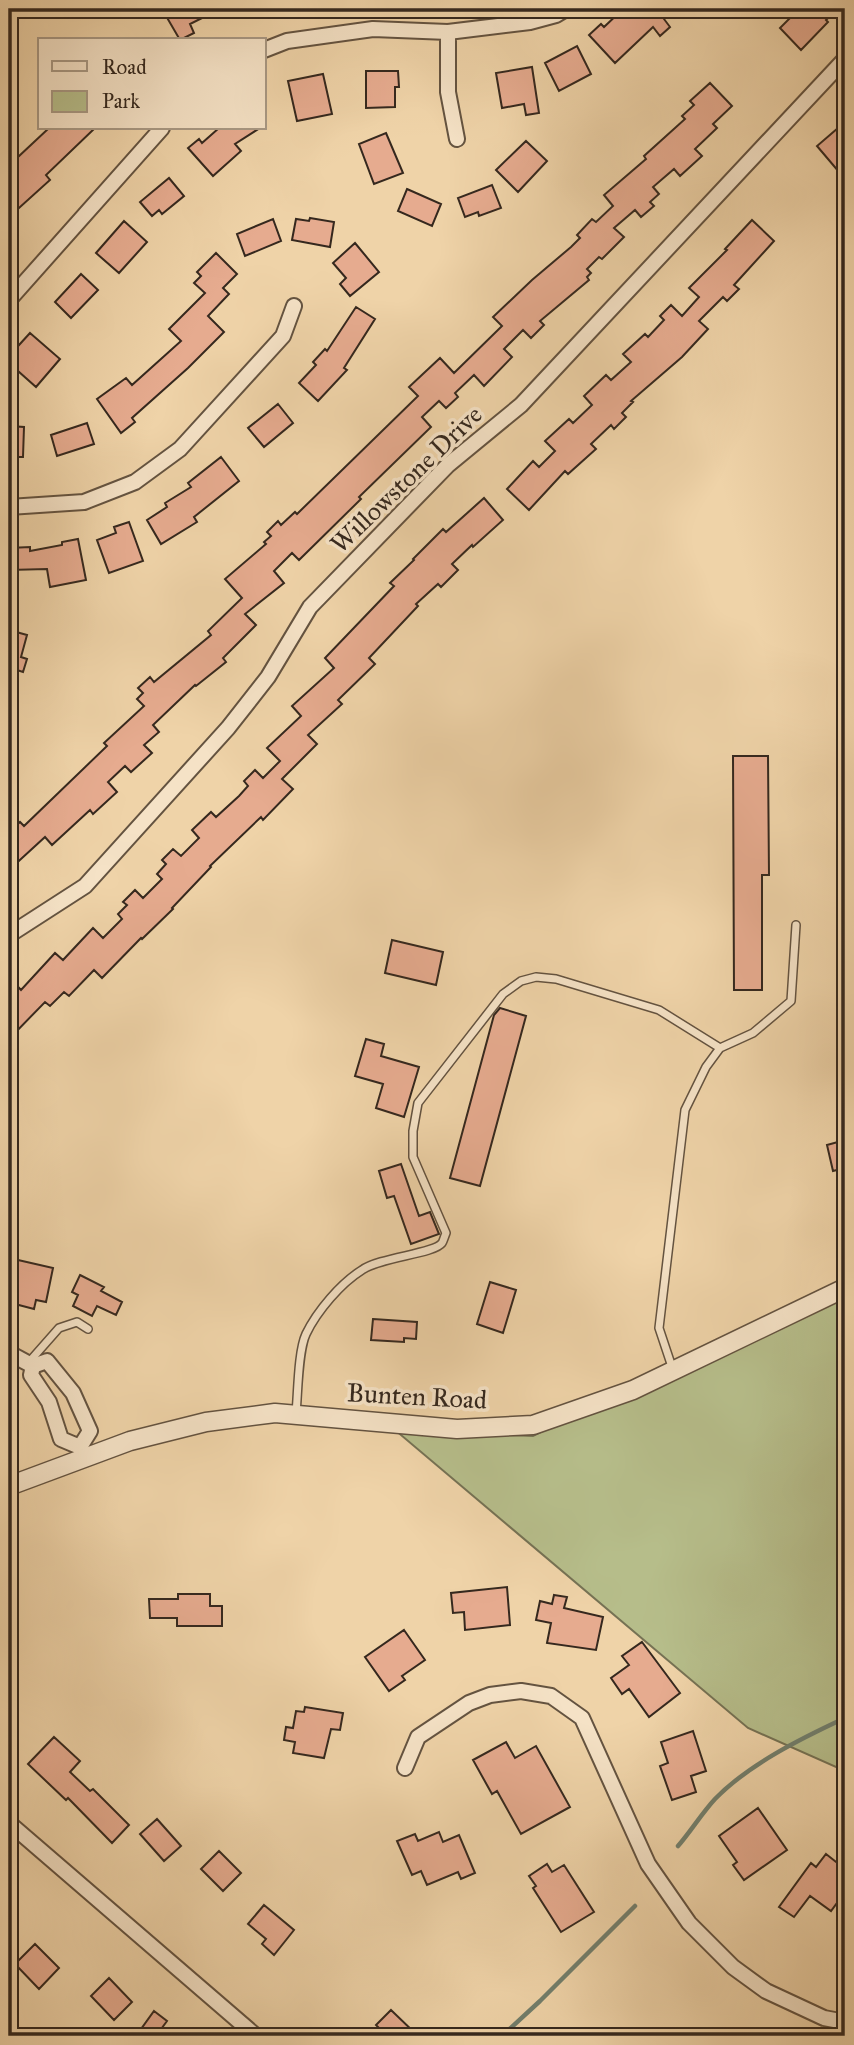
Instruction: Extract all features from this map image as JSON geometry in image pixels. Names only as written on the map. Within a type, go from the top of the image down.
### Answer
[{"type":"street","points":[[266,49],[287,41],[373,29],[448,32],[529,16],[556,15],[566,9]]},
{"type":"street","points":[[448,32],[447,92],[457,139]]},
{"type":"street","name":"Willowstone Drive","points":[[9,934],[85,886],[228,728],[268,677],[310,607],[448,465],[521,405],[845,59]]},
{"type":"street","points":[[9,300],[160,130]]},
{"type":"street","points":[[9,507],[84,502],[135,482],[180,450],[283,336],[294,306]]},
{"type":"street","name":"Bunten Road","points":[[9,1486],[81,1452],[206,1422],[275,1413],[457,1429],[533,1425],[633,1390],[845,1288]]},
{"type":"street","points":[[9,1353],[31,1364],[47,1361],[73,1393],[90,1431],[81,1452],[61,1439],[45,1396],[31,1375],[31,1364]]},
{"type":"street","points":[[45,1396],[65,1383]]},
{"type":"street","points":[[405,1768],[418,1737],[469,1703],[490,1695],[521,1691],[551,1696],[582,1718],[648,1864],[689,1923],[733,1967],[766,1991],[824,2018],[845,2022]]},
{"type":"street","points":[[9,1823],[256,2036]]},
{"type":"lane","points":[[673,1370],[659,1328],[685,1110],[706,1067],[720,1048],[753,1034],[791,1001],[796,925]]},
{"type":"lane","points":[[296,1414],[306,1335],[341,1285],[373,1263],[424,1252],[443,1242],[446,1233],[413,1157],[413,1131],[418,1102],[503,994],[521,981],[536,977],[556,979],[659,1010],[720,1048]]},
{"type":"lane","points":[[31,1364],[59,1328],[76,1322],[88,1329]]},
{"type":"green space","points":[[845,1291],[845,1771],[748,1728],[395,1430],[533,1436],[667,1368]]},
{"type":"building","points":[[162,9],[220,9],[190,24],[194,33],[179,38]]},
{"type":"building","points":[[623,9],[675,9],[664,19],[670,27],[660,36],[653,27],[615,63],[589,35],[601,24],[604,27]]},
{"type":"building","points":[[799,9],[837,9],[801,50],[780,28]]},
{"type":"building","points":[[577,46],[591,74],[559,91],[545,63]]},
{"type":"building","points":[[532,67],[539,113],[526,115],[524,104],[502,108],[496,73]]},
{"type":"building","points":[[366,71],[398,71],[399,87],[395,87],[395,107],[366,108]]},
{"type":"building","points":[[323,74],[332,114],[297,121],[288,81]]},
{"type":"building","points":[[710,83],[732,106],[713,124],[717,128],[695,149],[702,156],[680,176],[674,169],[653,187],[659,194],[650,202],[654,206],[641,217],[635,210],[614,228],[624,237],[602,259],[599,257],[587,269],[591,273],[587,277],[589,280],[540,321],[544,325],[531,338],[523,330],[504,349],[512,357],[484,386],[474,375],[455,393],[458,397],[446,408],[439,401],[422,417],[431,427],[299,560],[292,553],[274,571],[284,583],[245,614],[256,625],[223,658],[226,662],[195,685],[153,725],[159,732],[144,745],[152,753],[131,772],[125,766],[108,782],[117,792],[93,814],[90,810],[52,845],[45,837],[9,870],[9,832],[20,822],[24,826],[107,746],[104,743],[144,706],[137,699],[143,693],[138,688],[150,677],[154,682],[211,635],[208,631],[242,598],[225,579],[266,544],[264,542],[271,536],[267,532],[278,521],[281,525],[295,512],[297,514],[418,396],[409,387],[440,358],[454,373],[502,326],[493,317],[571,247],[580,238],[577,235],[592,219],[596,222],[613,206],[604,195],[646,159],[644,156],[685,119],[682,116],[694,105],[690,101]]},
{"type":"building","points":[[845,122],[845,166],[839,172],[817,146]]},
{"type":"building","points":[[47,130],[93,130],[46,175],[50,180],[9,217],[9,147],[18,157]]},
{"type":"building","points":[[217,130],[257,130],[235,144],[241,151],[213,176],[188,148],[199,139],[202,143]]},
{"type":"building","points":[[386,133],[403,173],[374,184],[359,144]]},
{"type":"building","points":[[526,141],[547,161],[518,192],[496,170]]},
{"type":"building","points":[[169,178],[184,196],[162,214],[159,210],[152,216],[140,202]]},
{"type":"building","points":[[492,185],[501,208],[479,216],[478,212],[465,217],[458,198]]},
{"type":"building","points":[[407,189],[441,204],[432,226],[398,211]]},
{"type":"building","points":[[310,218],[334,222],[330,247],[292,240],[296,219],[309,221]]},
{"type":"building","points":[[273,219],[281,241],[245,256],[237,234]]},
{"type":"building","points":[[752,220],[774,241],[734,285],[739,289],[727,301],[723,297],[699,321],[708,329],[682,357],[631,401],[633,402],[622,413],[626,417],[614,429],[611,425],[591,444],[596,449],[568,474],[565,471],[529,510],[507,489],[533,461],[539,467],[555,451],[545,441],[569,419],[573,423],[592,405],[584,396],[606,375],[611,380],[631,362],[623,354],[645,334],[648,337],[664,320],[660,316],[671,305],[682,316],[699,297],[689,288]]},
{"type":"building","points":[[124,221],[147,242],[119,273],[96,253]]},
{"type":"building","points":[[355,243],[379,272],[350,296],[340,284],[346,278],[333,263]]},
{"type":"building","points":[[216,253],[237,274],[223,288],[229,294],[208,316],[224,332],[132,418],[135,422],[121,433],[97,399],[126,378],[132,385],[181,341],[169,329],[205,293],[194,283],[201,276],[197,272]]},
{"type":"building","points":[[81,274],[98,290],[71,318],[55,302]]},
{"type":"building","points":[[356,307],[375,319],[344,368],[347,370],[318,401],[299,383],[316,365],[313,362],[325,349],[327,351]]},
{"type":"building","points":[[30,333],[60,359],[36,387],[9,363],[9,356]]},
{"type":"building","points":[[278,404],[293,423],[264,447],[248,428]]},
{"type":"building","points":[[87,423],[94,444],[57,456],[51,435]]},
{"type":"building","points":[[9,426],[24,427],[23,457],[9,457]]},
{"type":"building","points":[[221,457],[239,481],[194,517],[197,522],[161,544],[147,520],[167,507],[165,503],[191,487],[188,483]]},
{"type":"building","points":[[484,498],[503,520],[452,564],[458,570],[441,587],[438,584],[416,604],[418,606],[369,658],[375,664],[338,700],[342,704],[308,735],[317,744],[282,779],[293,789],[263,820],[261,817],[210,866],[173,909],[102,978],[94,970],[69,996],[64,992],[50,1006],[45,1002],[9,1039],[9,977],[21,990],[55,953],[63,960],[93,928],[103,938],[122,919],[118,914],[127,905],[123,902],[135,890],[143,898],[162,879],[157,874],[166,864],[162,860],[173,849],[181,856],[199,838],[192,830],[211,812],[216,817],[239,796],[248,786],[244,781],[255,770],[263,778],[280,761],[267,748],[301,716],[292,706],[334,668],[325,658],[394,586],[390,583],[413,559],[443,529],[446,532]]},
{"type":"building","points":[[129,522],[143,561],[109,573],[97,540],[116,533],[114,527]]},
{"type":"building","points":[[78,539],[86,580],[50,587],[47,569],[9,570],[9,548],[30,547],[30,551]]},
{"type":"building","points":[[9,630],[27,635],[21,657],[27,659],[23,672],[17,670],[13,687],[9,687]]},
{"type":"building","points":[[733,756],[768,756],[769,875],[762,875],[762,990],[734,990]]},
{"type":"building","points":[[392,940],[443,952],[436,985],[385,973]]},
{"type":"building","points":[[500,1008],[526,1016],[480,1186],[450,1178],[494,1015]]},
{"type":"building","points":[[366,1039],[384,1044],[381,1056],[419,1067],[404,1117],[376,1108],[383,1084],[355,1076]]},
{"type":"building","points":[[845,1140],[845,1168],[833,1171],[827,1145]]},
{"type":"building","points":[[401,1164],[419,1216],[430,1212],[439,1234],[411,1244],[394,1196],[387,1198],[379,1171]]},
{"type":"building","points":[[18,1260],[53,1268],[46,1302],[36,1300],[34,1309],[15,1304],[17,1299],[9,1298],[10,1263],[17,1264]]},
{"type":"building","points":[[80,1275],[104,1287],[101,1291],[122,1302],[116,1315],[97,1306],[92,1316],[73,1306],[78,1295],[72,1292]]},
{"type":"building","points":[[490,1282],[516,1290],[503,1333],[477,1324]]},
{"type":"building","points":[[373,1319],[417,1322],[416,1339],[404,1338],[404,1342],[371,1340]]},
{"type":"building","points":[[507,1587],[510,1625],[465,1630],[464,1612],[453,1613],[451,1593]]},
{"type":"building","points":[[178,1594],[210,1594],[210,1606],[222,1606],[222,1626],[177,1626],[177,1618],[150,1618],[149,1599],[178,1599]]},
{"type":"building","points":[[554,1595],[567,1597],[564,1608],[603,1617],[596,1650],[547,1643],[551,1623],[536,1620],[540,1601],[552,1604]]},
{"type":"building","points":[[404,1630],[425,1660],[402,1676],[405,1680],[389,1691],[365,1657]]},
{"type":"building","points":[[642,1642],[680,1693],[649,1717],[629,1689],[622,1694],[611,1678],[629,1665],[622,1656]]},
{"type":"building","points":[[305,1707],[343,1713],[340,1730],[331,1729],[324,1758],[293,1753],[295,1742],[284,1740],[286,1727],[293,1728],[296,1711],[304,1712]]},
{"type":"building","points":[[693,1731],[706,1771],[691,1776],[696,1792],[672,1800],[660,1766],[668,1763],[661,1742]]},
{"type":"building","points":[[54,1737],[80,1761],[70,1772],[90,1791],[93,1789],[129,1825],[112,1843],[68,1798],[66,1800],[28,1764]]},
{"type":"building","points":[[506,1742],[515,1758],[536,1746],[570,1807],[521,1834],[497,1791],[492,1794],[473,1760]]},
{"type":"building","points":[[758,1808],[787,1850],[744,1880],[733,1865],[737,1862],[719,1836]]},
{"type":"building","points":[[157,1819],[181,1846],[164,1861],[140,1834]]},
{"type":"building","points":[[439,1832],[443,1842],[459,1835],[475,1873],[461,1879],[458,1872],[427,1885],[421,1871],[412,1875],[397,1841],[415,1834],[418,1841]]},
{"type":"building","points":[[219,1851],[241,1873],[223,1891],[201,1869]]},
{"type":"building","points":[[826,1854],[845,1869],[845,1909],[837,1903],[831,1911],[810,1896],[794,1917],[779,1907],[811,1863],[816,1867]]},
{"type":"building","points":[[547,1864],[552,1872],[564,1865],[594,1912],[561,1932],[533,1888],[536,1886],[529,1876]]},
{"type":"building","points":[[264,1905],[294,1930],[274,1955],[262,1944],[266,1939],[248,1924]]},
{"type":"building","points":[[35,1944],[59,1968],[39,1989],[15,1964]]},
{"type":"building","points":[[109,1978],[132,2002],[114,2020],[91,1996]]},
{"type":"building","points":[[391,2010],[418,2036],[387,2036],[376,2025]]},
{"type":"building","points":[[154,2011],[167,2021],[156,2036],[136,2036]]},
{"type":"waterway","points":[[678,1846],[715,1799],[744,1774],[794,1743],[845,1718]]},
{"type":"waterway","points":[[502,2036],[635,1906]]}]
